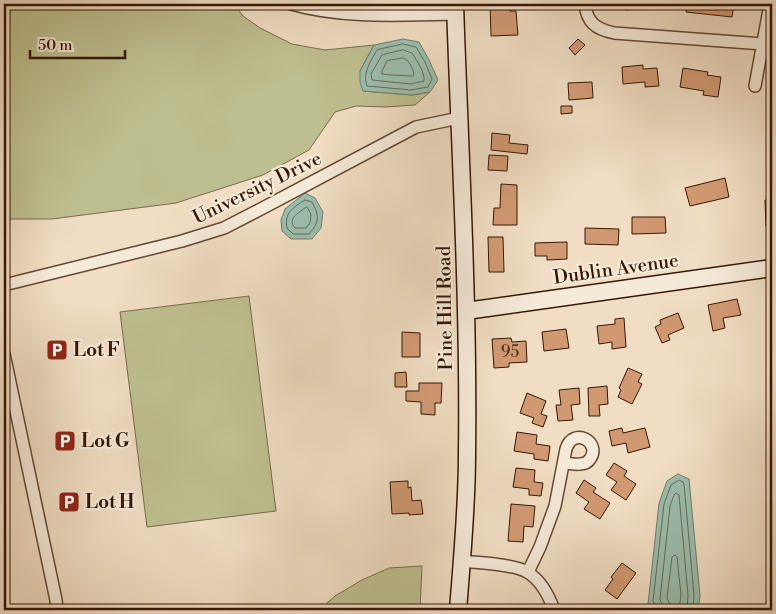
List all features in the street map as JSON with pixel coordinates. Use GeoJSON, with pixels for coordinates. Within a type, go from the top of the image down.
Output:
{"type":"FeatureCollection","features":[{"type":"Feature","properties":{"kind":"street"},"geometry":{"type":"LineString","coordinates":[[291,4],[326,12],[353,14],[455,9]]}},
{"type":"Feature","properties":{"kind":"street"},"geometry":{"type":"LineString","coordinates":[[585,4],[586,13],[591,22],[605,31],[763,44]]}},
{"type":"Feature","properties":{"kind":"street"},"geometry":{"type":"LineString","coordinates":[[755,86],[770,4]]}},
{"type":"Feature","properties":{"kind":"street","name":"Pine Hill Road"},"geometry":{"type":"LineString","coordinates":[[455,9],[466,311],[467,455],[458,610]]}},
{"type":"Feature","properties":{"kind":"street","name":"University Drive"},"geometry":{"type":"LineString","coordinates":[[4,285],[182,241],[224,228],[416,127],[459,118]]}},
{"type":"Feature","properties":{"kind":"street","name":"Dublin Avenue"},"geometry":{"type":"LineString","coordinates":[[466,311],[772,268]]}},
{"type":"Feature","properties":{"kind":"street"},"geometry":{"type":"LineString","coordinates":[[4,354],[58,610]]}},
{"type":"Feature","properties":{"kind":"street"},"geometry":{"type":"LineString","coordinates":[[528,572],[540,547],[555,506],[564,462]]}},
{"type":"Feature","properties":{"kind":"street"},"geometry":{"type":"LineString","coordinates":[[462,561],[510,567],[528,572],[545,591],[554,610]]}},
{"type":"Feature","properties":{"kind":"shaded area"},"geometry":{"type":"Polygon","coordinates":[[[4,4],[234,4],[243,16],[260,28],[292,44],[325,50],[374,45],[360,71],[363,91],[412,95],[430,92],[415,105],[386,107],[356,106],[335,112],[309,150],[263,175],[176,203],[52,219],[4,219],[4,4]]]}},
{"type":"Feature","properties":{"kind":"shaded area"},"geometry":{"type":"Polygon","coordinates":[[[772,123],[772,171],[767,171],[772,123]]]}},
{"type":"Feature","properties":{"kind":"shaded area"},"geometry":{"type":"Polygon","coordinates":[[[249,296],[276,511],[147,527],[120,312],[249,296]]]}},
{"type":"Feature","properties":{"kind":"shaded area"},"geometry":{"type":"Polygon","coordinates":[[[422,566],[420,610],[319,610],[335,596],[362,580],[389,568],[422,566]]]}},
{"type":"Feature","properties":{"kind":"water"},"geometry":{"type":"Polygon","coordinates":[[[403,39],[419,42],[429,60],[438,80],[430,92],[412,95],[363,91],[360,82],[360,71],[374,45],[403,39]]]}},
{"type":"Feature","properties":{"kind":"water"},"geometry":{"type":"Polygon","coordinates":[[[305,193],[315,198],[323,212],[321,228],[312,239],[291,239],[282,231],[281,220],[285,209],[305,193]]]}},
{"type":"Feature","properties":{"kind":"water"},"geometry":{"type":"Polygon","coordinates":[[[678,474],[689,479],[700,596],[698,610],[653,610],[648,604],[659,503],[667,481],[678,474]]]}},
{"type":"Feature","properties":{"kind":"building"},"geometry":{"type":"Polygon","coordinates":[[[490,4],[510,4],[510,11],[516,11],[518,35],[491,36],[490,4]]]}},
{"type":"Feature","properties":{"kind":"building"},"geometry":{"type":"Polygon","coordinates":[[[624,4],[640,4],[640,9],[625,10],[624,4]]]}},
{"type":"Feature","properties":{"kind":"building"},"geometry":{"type":"Polygon","coordinates":[[[687,4],[734,4],[732,17],[686,12],[687,4]]]}},
{"type":"Feature","properties":{"kind":"building"},"geometry":{"type":"Polygon","coordinates":[[[578,39],[585,45],[575,55],[569,48],[578,39]]]}},
{"type":"Feature","properties":{"kind":"building"},"geometry":{"type":"Polygon","coordinates":[[[643,65],[643,69],[657,68],[659,86],[645,87],[645,82],[623,84],[622,67],[643,65]]]}},
{"type":"Feature","properties":{"kind":"building"},"geometry":{"type":"Polygon","coordinates":[[[683,68],[708,72],[707,75],[721,77],[718,97],[703,95],[704,91],[680,87],[683,68]]]}},
{"type":"Feature","properties":{"kind":"building"},"geometry":{"type":"Polygon","coordinates":[[[592,82],[593,98],[569,100],[568,83],[592,82]]]}},
{"type":"Feature","properties":{"kind":"building"},"geometry":{"type":"Polygon","coordinates":[[[561,106],[572,106],[572,113],[561,114],[561,106]]]}},
{"type":"Feature","properties":{"kind":"building"},"geometry":{"type":"Polygon","coordinates":[[[492,133],[510,135],[509,143],[528,145],[527,154],[491,150],[492,133]]]}},
{"type":"Feature","properties":{"kind":"building"},"geometry":{"type":"Polygon","coordinates":[[[489,155],[508,156],[507,171],[488,170],[489,155]]]}},
{"type":"Feature","properties":{"kind":"building"},"geometry":{"type":"Polygon","coordinates":[[[725,178],[729,197],[690,206],[685,188],[725,178]]]}},
{"type":"Feature","properties":{"kind":"building"},"geometry":{"type":"Polygon","coordinates":[[[501,184],[517,185],[517,225],[493,225],[494,208],[500,208],[501,184]]]}},
{"type":"Feature","properties":{"kind":"building"},"geometry":{"type":"Polygon","coordinates":[[[765,200],[772,200],[772,226],[766,226],[765,200]]]}},
{"type":"Feature","properties":{"kind":"building"},"geometry":{"type":"Polygon","coordinates":[[[632,217],[665,217],[666,233],[632,234],[632,217]]]}},
{"type":"Feature","properties":{"kind":"building"},"geometry":{"type":"Polygon","coordinates":[[[585,228],[619,229],[618,245],[585,244],[585,228]]]}},
{"type":"Feature","properties":{"kind":"building"},"geometry":{"type":"Polygon","coordinates":[[[488,237],[503,237],[504,272],[489,272],[488,237]]]}},
{"type":"Feature","properties":{"kind":"building"},"geometry":{"type":"Polygon","coordinates":[[[567,242],[567,259],[547,260],[547,256],[535,256],[535,243],[567,242]]]}},
{"type":"Feature","properties":{"kind":"building"},"geometry":{"type":"Polygon","coordinates":[[[737,299],[741,315],[723,318],[725,328],[713,331],[708,305],[737,299]]]}},
{"type":"Feature","properties":{"kind":"building"},"geometry":{"type":"Polygon","coordinates":[[[678,313],[684,328],[668,335],[670,340],[662,343],[655,327],[661,324],[660,320],[678,313]]]}},
{"type":"Feature","properties":{"kind":"building"},"geometry":{"type":"Polygon","coordinates":[[[624,318],[626,347],[612,349],[612,342],[599,344],[597,326],[615,324],[615,319],[624,318]]]}},
{"type":"Feature","properties":{"kind":"building"},"geometry":{"type":"Polygon","coordinates":[[[566,329],[569,348],[544,351],[542,332],[566,329]]]}},
{"type":"Feature","properties":{"kind":"building"},"geometry":{"type":"Polygon","coordinates":[[[402,332],[420,333],[420,357],[402,357],[402,332]]]}},
{"type":"Feature","properties":{"kind":"building"},"geometry":{"type":"Polygon","coordinates":[[[511,338],[512,342],[526,341],[527,362],[509,363],[509,367],[494,368],[492,339],[511,338]]]}},
{"type":"Feature","properties":{"kind":"building"},"geometry":{"type":"Polygon","coordinates":[[[628,368],[642,374],[638,382],[642,384],[632,404],[618,397],[621,390],[619,388],[628,368]]]}},
{"type":"Feature","properties":{"kind":"building"},"geometry":{"type":"Polygon","coordinates":[[[406,372],[407,387],[395,387],[395,373],[406,372]]]}},
{"type":"Feature","properties":{"kind":"building"},"geometry":{"type":"Polygon","coordinates":[[[419,383],[442,383],[441,403],[435,403],[435,415],[421,414],[421,402],[406,401],[406,391],[419,391],[419,383]]]}},
{"type":"Feature","properties":{"kind":"building"},"geometry":{"type":"Polygon","coordinates":[[[607,386],[608,404],[599,405],[600,416],[589,416],[588,388],[607,386]]]}},
{"type":"Feature","properties":{"kind":"building"},"geometry":{"type":"Polygon","coordinates":[[[579,388],[580,404],[571,405],[573,420],[558,421],[556,405],[561,405],[559,390],[579,388]]]}},
{"type":"Feature","properties":{"kind":"building"},"geometry":{"type":"Polygon","coordinates":[[[527,393],[546,401],[541,414],[547,416],[543,427],[532,423],[534,418],[520,413],[527,393]]]}},
{"type":"Feature","properties":{"kind":"building"},"geometry":{"type":"Polygon","coordinates":[[[772,404],[772,418],[767,407],[772,404]]]}},
{"type":"Feature","properties":{"kind":"building"},"geometry":{"type":"Polygon","coordinates":[[[622,428],[623,433],[645,428],[650,447],[628,453],[626,443],[612,446],[609,431],[622,428]]]}},
{"type":"Feature","properties":{"kind":"building"},"geometry":{"type":"Polygon","coordinates":[[[517,432],[537,435],[536,444],[550,446],[548,461],[534,459],[534,454],[514,451],[517,432]]]}},
{"type":"Feature","properties":{"kind":"building"},"geometry":{"type":"Polygon","coordinates":[[[614,463],[627,471],[624,476],[636,484],[626,500],[611,490],[617,482],[606,475],[614,463]]]}},
{"type":"Feature","properties":{"kind":"building"},"geometry":{"type":"Polygon","coordinates":[[[516,468],[535,470],[534,482],[543,483],[541,496],[529,495],[529,489],[513,487],[516,468]]]}},
{"type":"Feature","properties":{"kind":"building"},"geometry":{"type":"Polygon","coordinates":[[[584,480],[596,488],[593,492],[610,503],[600,519],[584,509],[589,502],[576,493],[584,480]]]}},
{"type":"Feature","properties":{"kind":"building"},"geometry":{"type":"Polygon","coordinates":[[[408,481],[408,488],[411,487],[412,501],[421,500],[423,514],[392,514],[390,482],[408,481]]]}},
{"type":"Feature","properties":{"kind":"building"},"geometry":{"type":"Polygon","coordinates":[[[511,504],[535,506],[533,527],[524,526],[523,542],[508,541],[511,504]]]}},
{"type":"Feature","properties":{"kind":"building"},"geometry":{"type":"Polygon","coordinates":[[[622,563],[636,573],[617,599],[605,590],[613,579],[611,577],[622,563]]]}},
{"type":"Feature","properties":{"kind":"place","name":"Lot F"},"geometry":{"type":"Point","coordinates":[57,350]}},
{"type":"Feature","properties":{"kind":"place","name":"Lot G"},"geometry":{"type":"Point","coordinates":[65,441]}},
{"type":"Feature","properties":{"kind":"place","name":"Lot H"},"geometry":{"type":"Point","coordinates":[69,502]}}]}
